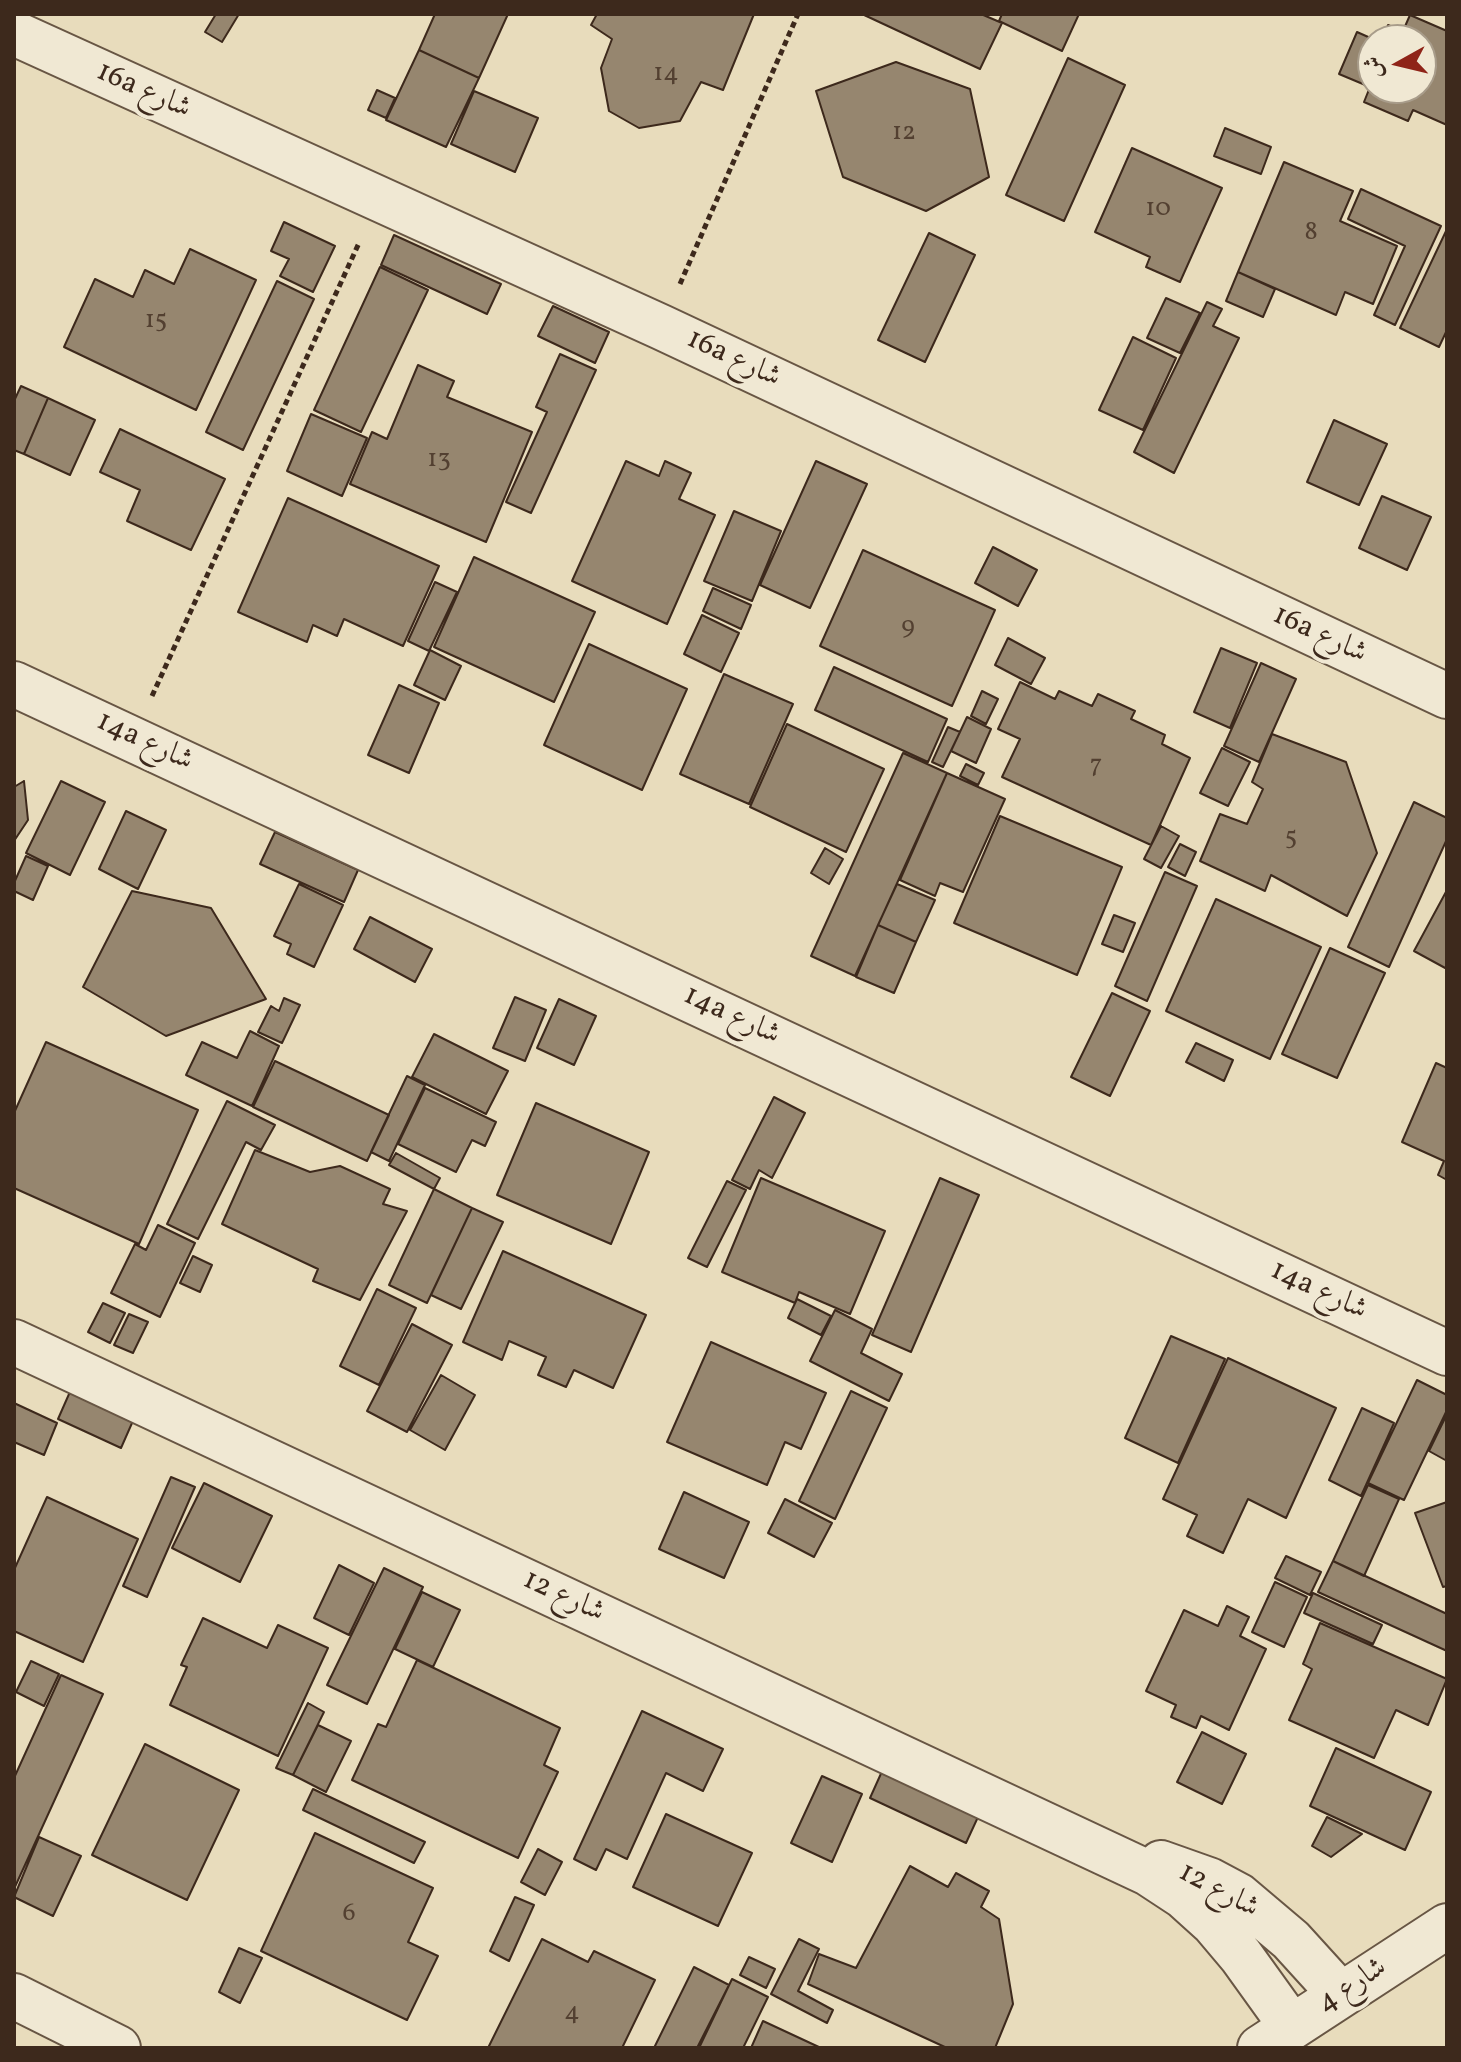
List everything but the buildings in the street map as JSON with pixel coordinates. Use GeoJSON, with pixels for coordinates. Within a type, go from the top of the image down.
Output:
{"type":"FeatureCollection","features":[{"type":"Feature","properties":{"kind":"street","name":"16a شارع"},"geometry":{"type":"LineString","coordinates":[[14,33],[661,327],[1447,696]]}},
{"type":"Feature","properties":{"kind":"street","name":"14a شارع"},"geometry":{"type":"LineString","coordinates":[[14,684],[1447,1353]]}},
{"type":"Feature","properties":{"kind":"street","name":"شارع 12"},"geometry":{"type":"LineString","coordinates":[[14,1342],[1148,1873],[1183,1896],[1214,1924],[1241,1956],[1276,2037]]}},
{"type":"Feature","properties":{"kind":"street","name":"شارع 12"},"geometry":{"type":"LineString","coordinates":[[1111,1854],[1145,1858],[1178,1867],[1239,1896],[1291,1940],[1341,1995]]}},
{"type":"Feature","properties":{"kind":"street","name":"شارع 4"},"geometry":{"type":"LineString","coordinates":[[1276,2037],[1447,1926]]}},
{"type":"Feature","properties":{"kind":"street"},"geometry":{"type":"LineString","coordinates":[[14,1996],[118,2048]]}},
{"type":"Feature","properties":{"kind":"path"},"geometry":{"type":"LineString","coordinates":[[661,327],[798,14]]}},
{"type":"Feature","properties":{"kind":"path"},"geometry":{"type":"LineString","coordinates":[[133,738],[379,199]]}}]}
